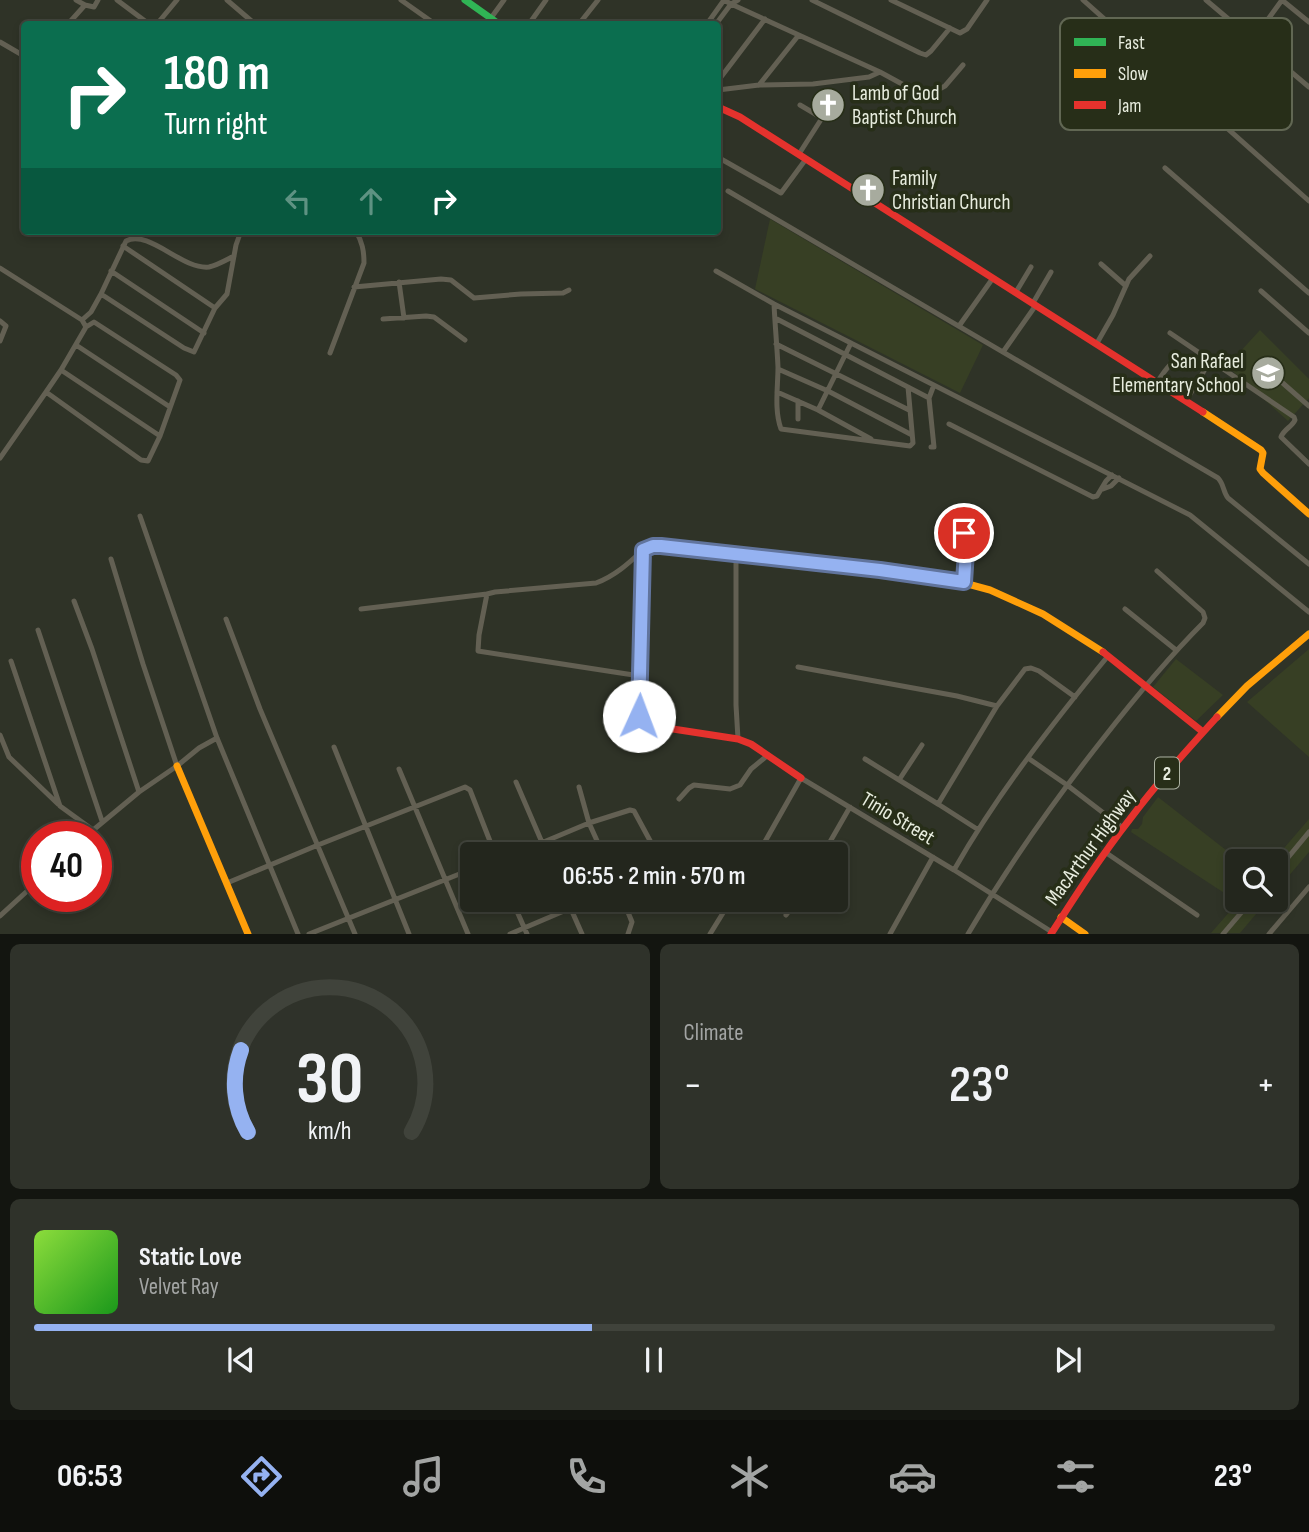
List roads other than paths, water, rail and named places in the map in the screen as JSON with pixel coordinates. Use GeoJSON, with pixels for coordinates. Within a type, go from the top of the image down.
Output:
{"type":"FeatureCollection","features":[{"type":"Feature","properties":{"kind":"main road"},"geometry":{"type":"LineString","coordinates":[[465,0],[495,21]]}},
{"type":"Feature","properties":{"kind":"main road"},"geometry":{"type":"LineString","coordinates":[[721,108],[740,117],[1261,450],[1263,453],[1260,469],[1309,514]]}},
{"type":"Feature","properties":{"kind":"main road"},"geometry":{"type":"LineString","coordinates":[[801,778],[751,744],[738,739],[647,725],[642,721],[639,716],[643,550],[653,546],[880,570],[964,582],[990,590],[1071,631],[1108,656],[1203,732]]}},
{"type":"Feature","properties":{"kind":"main road","name":"MacArthur Highway"},"geometry":{"type":"LineString","coordinates":[[1052,933],[1105,852],[1170,769],[1247,686],[1309,634]]}},
{"type":"Feature","properties":{"kind":"main road"},"geometry":{"type":"LineString","coordinates":[[177,766],[248,933]]}},
{"type":"Feature","properties":{"kind":"main road"},"geometry":{"type":"LineString","coordinates":[[1061,916],[1085,933]]}},
{"type":"Feature","properties":{"kind":"street"},"geometry":{"type":"LineString","coordinates":[[76,0],[94,7],[98,0]]}},
{"type":"Feature","properties":{"kind":"street"},"geometry":{"type":"LineString","coordinates":[[117,0],[145,21]]}},
{"type":"Feature","properties":{"kind":"street"},"geometry":{"type":"LineString","coordinates":[[160,21],[177,0]]}},
{"type":"Feature","properties":{"kind":"street"},"geometry":{"type":"LineString","coordinates":[[227,0],[252,21]]}},
{"type":"Feature","properties":{"kind":"street"},"geometry":{"type":"LineString","coordinates":[[401,0],[431,21]]}},
{"type":"Feature","properties":{"kind":"street"},"geometry":{"type":"LineString","coordinates":[[491,18],[505,0]]}},
{"type":"Feature","properties":{"kind":"street"},"geometry":{"type":"LineString","coordinates":[[531,21],[546,0]]}},
{"type":"Feature","properties":{"kind":"street"},"geometry":{"type":"LineString","coordinates":[[581,21],[598,0]]}},
{"type":"Feature","properties":{"kind":"street"},"geometry":{"type":"LineString","coordinates":[[708,21],[724,0],[913,90],[923,92],[934,92],[945,86],[963,65]]}},
{"type":"Feature","properties":{"kind":"street"},"geometry":{"type":"LineString","coordinates":[[718,21],[731,4],[738,0]]}},
{"type":"Feature","properties":{"kind":"street"},"geometry":{"type":"LineString","coordinates":[[812,0],[926,55],[950,28]]}},
{"type":"Feature","properties":{"kind":"street"},"geometry":{"type":"LineString","coordinates":[[891,0],[960,33],[987,0]]}},
{"type":"Feature","properties":{"kind":"street"},"geometry":{"type":"LineString","coordinates":[[1083,0],[1103,18]]}},
{"type":"Feature","properties":{"kind":"street"},"geometry":{"type":"LineString","coordinates":[[1206,0],[1227,18]]}},
{"type":"Feature","properties":{"kind":"street"},"geometry":{"type":"LineString","coordinates":[[1269,18],[1282,0],[1309,22]]}},
{"type":"Feature","properties":{"kind":"street"},"geometry":{"type":"LineString","coordinates":[[71,21],[85,5]]}},
{"type":"Feature","properties":{"kind":"street"},"geometry":{"type":"LineString","coordinates":[[721,77],[765,19]]}},
{"type":"Feature","properties":{"kind":"street"},"geometry":{"type":"LineString","coordinates":[[759,85],[798,36]]}},
{"type":"Feature","properties":{"kind":"street"},"geometry":{"type":"LineString","coordinates":[[0,42],[21,54]]}},
{"type":"Feature","properties":{"kind":"street"},"geometry":{"type":"LineString","coordinates":[[721,90],[759,85],[813,84],[869,77],[880,72]]}},
{"type":"Feature","properties":{"kind":"street"},"geometry":{"type":"LineString","coordinates":[[1292,73],[1309,88]]}},
{"type":"Feature","properties":{"kind":"street"},"geometry":{"type":"LineString","coordinates":[[721,159],[781,193],[822,118],[800,105]]}},
{"type":"Feature","properties":{"kind":"street"},"geometry":{"type":"LineString","coordinates":[[1229,130],[1309,201]]}},
{"type":"Feature","properties":{"kind":"street"},"geometry":{"type":"LineString","coordinates":[[1165,168],[1309,293]]}},
{"type":"Feature","properties":{"kind":"street"},"geometry":{"type":"LineString","coordinates":[[728,191],[1218,478],[1228,498],[1309,564]]}},
{"type":"Feature","properties":{"kind":"street"},"geometry":{"type":"LineString","coordinates":[[101,294],[190,351],[195,351],[215,308],[228,295],[240,235]]}},
{"type":"Feature","properties":{"kind":"street"},"geometry":{"type":"LineString","coordinates":[[330,353],[364,263],[364,251],[358,235]]}},
{"type":"Feature","properties":{"kind":"street"},"geometry":{"type":"LineString","coordinates":[[82,320],[91,312],[101,294],[125,241],[133,237],[201,267],[217,264],[234,256]]}},
{"type":"Feature","properties":{"kind":"street"},"geometry":{"type":"LineString","coordinates":[[123,246],[215,308]]}},
{"type":"Feature","properties":{"kind":"street"},"geometry":{"type":"LineString","coordinates":[[1097,343],[1129,279],[1150,256]]}},
{"type":"Feature","properties":{"kind":"street"},"geometry":{"type":"LineString","coordinates":[[1101,264],[1126,286]]}},
{"type":"Feature","properties":{"kind":"street"},"geometry":{"type":"LineString","coordinates":[[1016,292],[1031,267]]}},
{"type":"Feature","properties":{"kind":"street"},"geometry":{"type":"LineString","coordinates":[[0,268],[82,320],[86,327]]}},
{"type":"Feature","properties":{"kind":"street"},"geometry":{"type":"LineString","coordinates":[[111,271],[204,333]]}},
{"type":"Feature","properties":{"kind":"street"},"geometry":{"type":"LineString","coordinates":[[716,271],[774,304],[1195,518],[1309,612]]}},
{"type":"Feature","properties":{"kind":"street"},"geometry":{"type":"LineString","coordinates":[[1003,352],[1035,304],[1051,272]]}},
{"type":"Feature","properties":{"kind":"street"},"geometry":{"type":"LineString","coordinates":[[959,326],[993,278]]}},
{"type":"Feature","properties":{"kind":"street"},"geometry":{"type":"LineString","coordinates":[[354,287],[441,279],[451,280],[474,298],[563,293],[569,290]]}},
{"type":"Feature","properties":{"kind":"street"},"geometry":{"type":"LineString","coordinates":[[399,282],[404,318]]}},
{"type":"Feature","properties":{"kind":"street"},"geometry":{"type":"LineString","coordinates":[[1261,292],[1309,334]]}},
{"type":"Feature","properties":{"kind":"street"},"geometry":{"type":"LineString","coordinates":[[774,304],[781,429],[910,446],[913,443],[908,387]]}},
{"type":"Feature","properties":{"kind":"street"},"geometry":{"type":"LineString","coordinates":[[383,319],[434,317],[464,340]]}},
{"type":"Feature","properties":{"kind":"street"},"geometry":{"type":"LineString","coordinates":[[775,318],[929,398]]}},
{"type":"Feature","properties":{"kind":"street"},"geometry":{"type":"LineString","coordinates":[[0,321],[6,326],[0,341]]}},
{"type":"Feature","properties":{"kind":"street"},"geometry":{"type":"LineString","coordinates":[[0,458],[61,370],[86,327],[94,322],[179,377],[180,381],[160,436],[146,461],[46,392]]}},
{"type":"Feature","properties":{"kind":"street"},"geometry":{"type":"LineString","coordinates":[[1170,333],[1294,417],[1294,423],[1281,437],[1309,464]]}},
{"type":"Feature","properties":{"kind":"street"},"geometry":{"type":"LineString","coordinates":[[818,410],[851,343]]}},
{"type":"Feature","properties":{"kind":"street"},"geometry":{"type":"LineString","coordinates":[[776,344],[909,410]]}},
{"type":"Feature","properties":{"kind":"street"},"geometry":{"type":"LineString","coordinates":[[76,345],[170,407]]}},
{"type":"Feature","properties":{"kind":"street"},"geometry":{"type":"LineString","coordinates":[[1157,382],[1171,363],[1189,358]]}},
{"type":"Feature","properties":{"kind":"street"},"geometry":{"type":"LineString","coordinates":[[778,369],[828,391],[912,435]]}},
{"type":"Feature","properties":{"kind":"street"},"geometry":{"type":"LineString","coordinates":[[61,370],[160,436]]}},
{"type":"Feature","properties":{"kind":"street"},"geometry":{"type":"LineString","coordinates":[[1186,401],[1204,371]]}},
{"type":"Feature","properties":{"kind":"street"},"geometry":{"type":"LineString","coordinates":[[1277,378],[1309,406]]}},
{"type":"Feature","properties":{"kind":"street"},"geometry":{"type":"LineString","coordinates":[[930,447],[934,446],[929,398],[934,386]]}},
{"type":"Feature","properties":{"kind":"street"},"geometry":{"type":"LineString","coordinates":[[777,392],[875,440]]}},
{"type":"Feature","properties":{"kind":"street"},"geometry":{"type":"LineString","coordinates":[[798,401],[798,419]]}},
{"type":"Feature","properties":{"kind":"street"},"geometry":{"type":"LineString","coordinates":[[949,424],[1089,496],[1097,496],[1103,489],[1111,486],[1116,476]]}},
{"type":"Feature","properties":{"kind":"street"},"geometry":{"type":"LineString","coordinates":[[140,516],[217,738],[298,933]]}},
{"type":"Feature","properties":{"kind":"street"},"geometry":{"type":"LineString","coordinates":[[943,531],[964,533],[967,536],[964,582]]}},
{"type":"Feature","properties":{"kind":"street"},"geometry":{"type":"LineString","coordinates":[[361,609],[495,592],[596,583],[625,567],[643,550]]}},
{"type":"Feature","properties":{"kind":"street"},"geometry":{"type":"LineString","coordinates":[[736,555],[738,739]]}},
{"type":"Feature","properties":{"kind":"street"},"geometry":{"type":"LineString","coordinates":[[111,559],[177,766]]}},
{"type":"Feature","properties":{"kind":"street"},"geometry":{"type":"LineString","coordinates":[[968,933],[992,893],[1067,785],[1144,686],[1203,623],[1205,618],[1198,606],[1157,571]]}},
{"type":"Feature","properties":{"kind":"street"},"geometry":{"type":"LineString","coordinates":[[487,594],[478,651],[640,676]]}},
{"type":"Feature","properties":{"kind":"street"},"geometry":{"type":"LineString","coordinates":[[74,601],[139,792]]}},
{"type":"Feature","properties":{"kind":"street"},"geometry":{"type":"LineString","coordinates":[[1125,609],[1176,650]]}},
{"type":"Feature","properties":{"kind":"street"},"geometry":{"type":"LineString","coordinates":[[226,619],[260,709],[355,933]]}},
{"type":"Feature","properties":{"kind":"street"},"geometry":{"type":"LineString","coordinates":[[38,630],[102,821],[199,748],[217,738]]}},
{"type":"Feature","properties":{"kind":"street"},"geometry":{"type":"LineString","coordinates":[[954,870],[977,829],[1028,758],[1108,656]]}},
{"type":"Feature","properties":{"kind":"street"},"geometry":{"type":"LineString","coordinates":[[11,661],[60,806]]}},
{"type":"Feature","properties":{"kind":"street"},"geometry":{"type":"LineString","coordinates":[[798,667],[957,696],[997,706]]}},
{"type":"Feature","properties":{"kind":"street"},"geometry":{"type":"LineString","coordinates":[[938,804],[997,706],[1025,669],[1031,668],[1074,696]]}},
{"type":"Feature","properties":{"kind":"street"},"geometry":{"type":"LineString","coordinates":[[0,735],[3,753],[60,806],[81,821]]}},
{"type":"Feature","properties":{"kind":"street"},"geometry":{"type":"LineString","coordinates":[[899,780],[922,745]]}},
{"type":"Feature","properties":{"kind":"street"},"geometry":{"type":"LineString","coordinates":[[334,747],[409,933]]}},
{"type":"Feature","properties":{"kind":"street"},"geometry":{"type":"LineString","coordinates":[[680,799],[694,785],[730,789],[740,785],[751,769],[768,755]]}},
{"type":"Feature","properties":{"kind":"street"},"geometry":{"type":"LineString","coordinates":[[1028,758],[1123,828]]}},
{"type":"Feature","properties":{"kind":"street"},"geometry":{"type":"LineString","coordinates":[[864,759],[977,829]]}},
{"type":"Feature","properties":{"kind":"street"},"geometry":{"type":"LineString","coordinates":[[399,769],[468,933]]}},
{"type":"Feature","properties":{"kind":"street"},"geometry":{"type":"LineString","coordinates":[[765,842],[801,778]]}},
{"type":"Feature","properties":{"kind":"street","name":"Tinio Street"},"geometry":{"type":"LineString","coordinates":[[801,778],[992,893],[1052,933]]}},
{"type":"Feature","properties":{"kind":"street"},"geometry":{"type":"LineString","coordinates":[[516,782],[542,842],[589,823],[632,810],[651,842]]}},
{"type":"Feature","properties":{"kind":"street"},"geometry":{"type":"LineString","coordinates":[[227,883],[467,787],[490,842]]}},
{"type":"Feature","properties":{"kind":"street"},"geometry":{"type":"LineString","coordinates":[[579,787],[598,842]]}},
{"type":"Feature","properties":{"kind":"street"},"geometry":{"type":"LineString","coordinates":[[830,842],[850,807]]}},
{"type":"Feature","properties":{"kind":"street"},"geometry":{"type":"LineString","coordinates":[[1288,857],[1309,832]]}},
{"type":"Feature","properties":{"kind":"street"},"geometry":{"type":"LineString","coordinates":[[1105,852],[1197,915]]}},
{"type":"Feature","properties":{"kind":"street"},"geometry":{"type":"LineString","coordinates":[[890,933],[933,857]]}},
{"type":"Feature","properties":{"kind":"street"},"geometry":{"type":"LineString","coordinates":[[309,933],[460,874]]}},
{"type":"Feature","properties":{"kind":"street"},"geometry":{"type":"LineString","coordinates":[[1273,932],[1309,887]]}},
{"type":"Feature","properties":{"kind":"street"},"geometry":{"type":"LineString","coordinates":[[0,916],[21,897]]}},
{"type":"Feature","properties":{"kind":"street"},"geometry":{"type":"LineString","coordinates":[[517,912],[526,931]]}},
{"type":"Feature","properties":{"kind":"street"},"geometry":{"type":"LineString","coordinates":[[510,933],[526,931],[563,912]]}},
{"type":"Feature","properties":{"kind":"street"},"geometry":{"type":"LineString","coordinates":[[573,912],[582,933]]}},
{"type":"Feature","properties":{"kind":"street"},"geometry":{"type":"LineString","coordinates":[[628,912],[632,922],[628,933]]}},
{"type":"Feature","properties":{"kind":"street"},"geometry":{"type":"LineString","coordinates":[[710,933],[724,912]]}},
{"type":"Feature","properties":{"kind":"street"},"geometry":{"type":"LineString","coordinates":[[1223,933],[1241,912]]}},
{"type":"Feature","properties":{"kind":"place","name":"Lamb of God Baptist Church"},"geometry":{"type":"Point","coordinates":[828,105]}},
{"type":"Feature","properties":{"kind":"place","name":"Family Christian Church"},"geometry":{"type":"Point","coordinates":[868,190]}},
{"type":"Feature","properties":{"kind":"place","name":"San Rafael Elementary School"},"geometry":{"type":"Point","coordinates":[1268,373]}}]}
